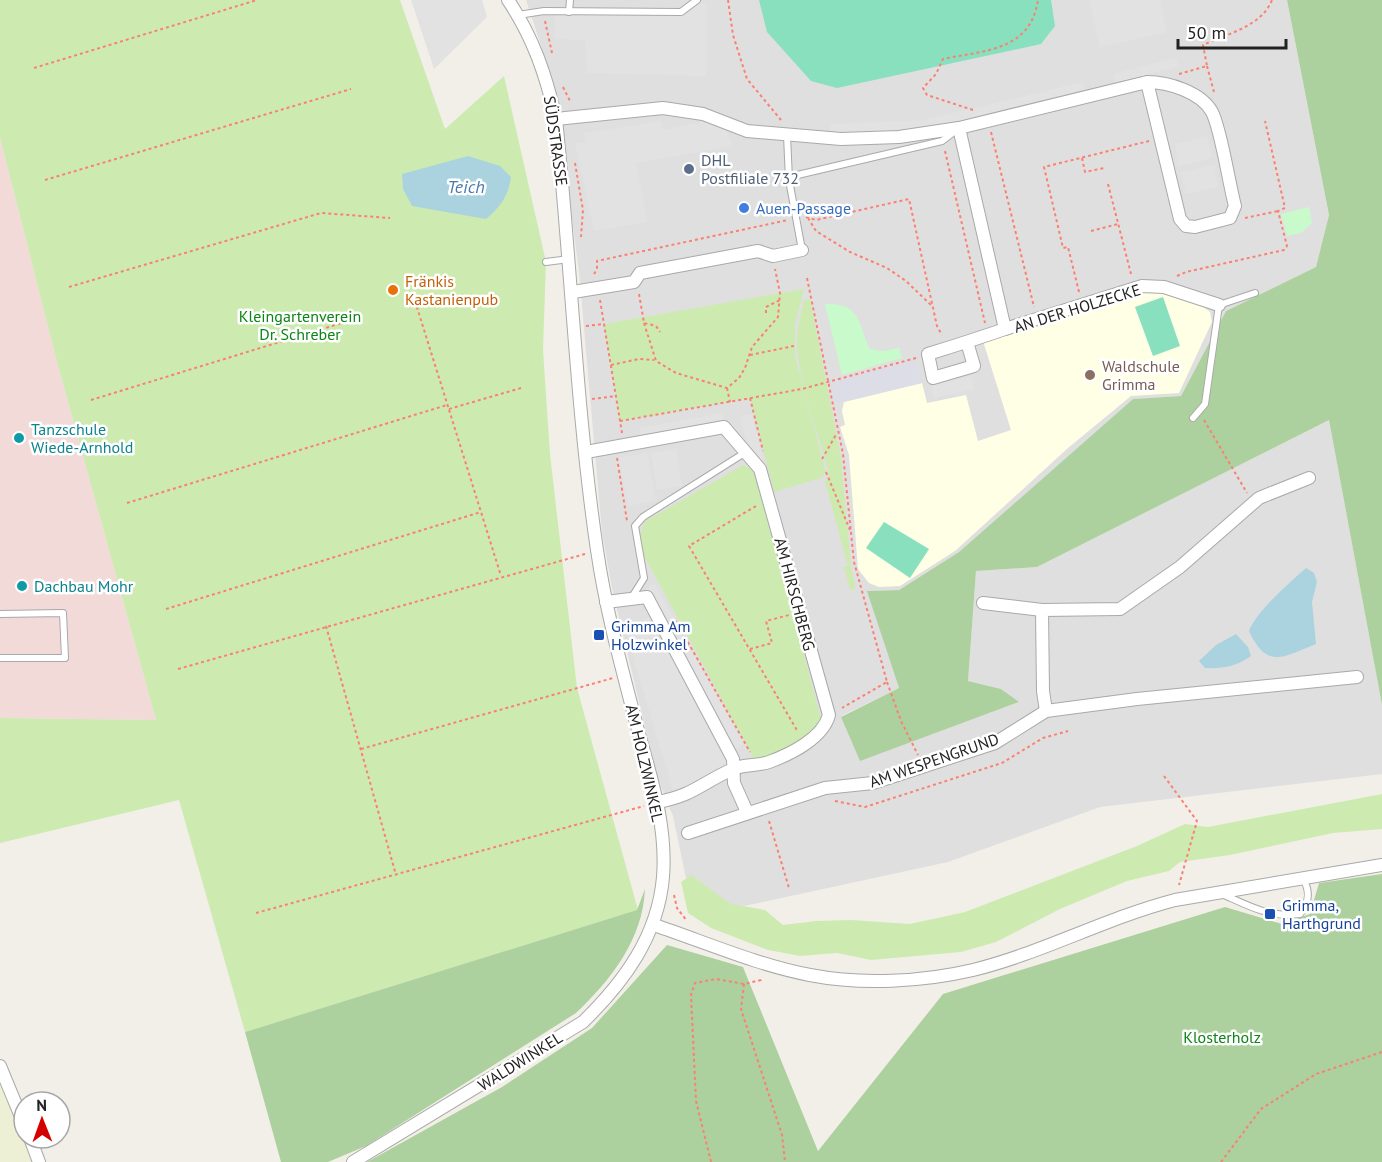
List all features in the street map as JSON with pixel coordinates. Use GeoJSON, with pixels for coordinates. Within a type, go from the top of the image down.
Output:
{"type":"FeatureCollection","features":[{"type":"Feature","properties":{"kind":"street","name":"SÜDSTRASSE"},"geometry":{"type":"LineString","coordinates":[[508,0],[536,50],[547,79],[556,119],[573,292]]}},
{"type":"Feature","properties":{"kind":"street"},"geometry":{"type":"LineString","coordinates":[[556,119],[642,109],[680,110],[703,114],[747,131],[841,139],[899,137],[959,128],[1147,82],[1162,82],[1200,98],[1213,114],[1235,206],[1230,218],[1195,227],[1186,226],[1180,219],[1147,82]]}},
{"type":"Feature","properties":{"kind":"street","name":"AN DER HOLZECKE"},"geometry":{"type":"LineString","coordinates":[[959,128],[1005,329]]}},
{"type":"Feature","properties":{"kind":"street"},"geometry":{"type":"LineString","coordinates":[[573,292],[597,286],[634,282],[640,273],[758,251],[772,256],[802,250]]}},
{"type":"Feature","properties":{"kind":"street","name":"AN DER HOLZECKE"},"geometry":{"type":"LineString","coordinates":[[928,354],[1135,289],[1164,287],[1219,305]]}},
{"type":"Feature","properties":{"kind":"street","name":"AM HOLZWINKEL"},"geometry":{"type":"LineString","coordinates":[[573,292],[581,401],[597,551],[606,602],[657,802],[662,838],[663,878],[654,925]]}},
{"type":"Feature","properties":{"kind":"street"},"geometry":{"type":"LineString","coordinates":[[928,354],[933,378],[974,366],[968,342]]}},
{"type":"Feature","properties":{"kind":"street","name":"AM HIRSCHBERG"},"geometry":{"type":"LineString","coordinates":[[586,452],[724,427],[760,469],[829,715]]}},
{"type":"Feature","properties":{"kind":"street"},"geometry":{"type":"LineString","coordinates":[[983,603],[1042,610],[1120,609],[1180,567],[1259,498],[1309,477]]}},
{"type":"Feature","properties":{"kind":"street"},"geometry":{"type":"LineString","coordinates":[[606,602],[632,597],[647,597],[732,759],[734,783],[747,812]]}},
{"type":"Feature","properties":{"kind":"street"},"geometry":{"type":"LineString","coordinates":[[1042,610],[1043,691],[1046,711]]}},
{"type":"Feature","properties":{"kind":"street","name":"AM WESPENGRUND"},"geometry":{"type":"LineString","coordinates":[[688,833],[825,788],[873,783],[995,743],[1046,711],[1137,699],[1357,677]]}},
{"type":"Feature","properties":{"kind":"street"},"geometry":{"type":"LineString","coordinates":[[657,802],[678,798],[696,791],[733,769],[769,762],[804,743],[826,726],[829,715]]}},
{"type":"Feature","properties":{"kind":"street"},"geometry":{"type":"LineString","coordinates":[[654,925],[767,964],[809,975],[848,979],[913,979],[972,970],[1033,951],[1143,908],[1175,900],[1216,891],[1382,865]]}},
{"type":"Feature","properties":{"kind":"street","name":"WALDWINKEL"},"geometry":{"type":"LineString","coordinates":[[353,1162],[583,1022],[608,997],[632,966],[654,925]]}},
{"type":"Feature","properties":{"kind":"street"},"geometry":{"type":"LineString","coordinates":[[0,1066],[12,1095]]}},
{"type":"Feature","properties":{"kind":"lane"},"geometry":{"type":"LineString","coordinates":[[569,12],[570,0]]}},
{"type":"Feature","properties":{"kind":"lane"},"geometry":{"type":"LineString","coordinates":[[518,15],[544,11],[681,12],[697,0]]}},
{"type":"Feature","properties":{"kind":"lane"},"geometry":{"type":"LineString","coordinates":[[789,177],[942,141],[959,128]]}},
{"type":"Feature","properties":{"kind":"lane"},"geometry":{"type":"LineString","coordinates":[[787,135],[789,177],[802,250]]}},
{"type":"Feature","properties":{"kind":"lane"},"geometry":{"type":"LineString","coordinates":[[546,262],[569,259]]}},
{"type":"Feature","properties":{"kind":"lane"},"geometry":{"type":"LineString","coordinates":[[1193,418],[1205,404],[1209,387],[1219,305],[1255,293]]}},
{"type":"Feature","properties":{"kind":"lane"},"geometry":{"type":"LineString","coordinates":[[632,597],[644,578],[635,526],[643,517],[746,452]]}},
{"type":"Feature","properties":{"kind":"lane"},"geometry":{"type":"LineString","coordinates":[[0,614],[63,613],[65,658],[0,658]]}},
{"type":"Feature","properties":{"kind":"lane"},"geometry":{"type":"LineString","coordinates":[[1216,891],[1270,914],[1291,916],[1300,914],[1308,904],[1308,886],[1303,879]]}},
{"type":"Feature","properties":{"kind":"path"},"geometry":{"type":"LineString","coordinates":[[34,68],[257,0]]}},
{"type":"Feature","properties":{"kind":"path"},"geometry":{"type":"LineString","coordinates":[[728,0],[733,35],[747,79],[784,124],[787,135]]}},
{"type":"Feature","properties":{"kind":"path"},"geometry":{"type":"LineString","coordinates":[[1037,319],[983,122],[974,110],[927,95],[923,88],[936,74],[944,59],[1004,45],[1027,33],[1036,14],[1038,0]]}},
{"type":"Feature","properties":{"kind":"path"},"geometry":{"type":"LineString","coordinates":[[1177,74],[1208,66],[1203,45],[1250,24],[1268,11],[1272,0]]}},
{"type":"Feature","properties":{"kind":"path"},"geometry":{"type":"LineString","coordinates":[[544,11],[552,55]]}},
{"type":"Feature","properties":{"kind":"path"},"geometry":{"type":"LineString","coordinates":[[561,84],[578,117]]}},
{"type":"Feature","properties":{"kind":"path"},"geometry":{"type":"LineString","coordinates":[[45,180],[351,89]]}},
{"type":"Feature","properties":{"kind":"path"},"geometry":{"type":"LineString","coordinates":[[1243,219],[1285,208],[1265,121]]}},
{"type":"Feature","properties":{"kind":"path"},"geometry":{"type":"LineString","coordinates":[[1082,305],[1068,247],[1063,248],[1044,167],[1161,139]]}},
{"type":"Feature","properties":{"kind":"path"},"geometry":{"type":"LineString","coordinates":[[942,141],[988,335]]}},
{"type":"Feature","properties":{"kind":"path"},"geometry":{"type":"LineString","coordinates":[[1082,158],[1085,172],[1104,168]]}},
{"type":"Feature","properties":{"kind":"path"},"geometry":{"type":"LineString","coordinates":[[1108,184],[1135,289]]}},
{"type":"Feature","properties":{"kind":"path"},"geometry":{"type":"LineString","coordinates":[[794,208],[808,218],[816,220],[909,199],[937,326],[949,348]]}},
{"type":"Feature","properties":{"kind":"path"},"geometry":{"type":"LineString","coordinates":[[1176,277],[1186,272],[1284,250],[1287,246],[1278,210]]}},
{"type":"Feature","properties":{"kind":"path"},"geometry":{"type":"LineString","coordinates":[[69,287],[321,213],[390,218]]}},
{"type":"Feature","properties":{"kind":"path"},"geometry":{"type":"LineString","coordinates":[[635,526],[628,525],[619,446],[620,421],[594,273],[597,269],[597,261],[796,218]]}},
{"type":"Feature","properties":{"kind":"path"},"geometry":{"type":"LineString","coordinates":[[808,218],[816,231],[850,252],[886,268],[906,282],[933,307]]}},
{"type":"Feature","properties":{"kind":"path"},"geometry":{"type":"LineString","coordinates":[[1091,231],[1118,224]]}},
{"type":"Feature","properties":{"kind":"path"},"geometry":{"type":"LineString","coordinates":[[727,388],[739,378],[752,347],[775,321],[780,300],[774,262]]}},
{"type":"Feature","properties":{"kind":"path"},"geometry":{"type":"LineString","coordinates":[[807,278],[843,454],[860,592],[887,682],[922,767]]}},
{"type":"Feature","properties":{"kind":"path"},"geometry":{"type":"LineString","coordinates":[[638,288],[644,323],[656,361]]}},
{"type":"Feature","properties":{"kind":"path"},"geometry":{"type":"LineString","coordinates":[[766,313],[766,307],[780,300]]}},
{"type":"Feature","properties":{"kind":"path"},"geometry":{"type":"LineString","coordinates":[[415,301],[501,576]]}},
{"type":"Feature","properties":{"kind":"path"},"geometry":{"type":"LineString","coordinates":[[92,399],[348,321]]}},
{"type":"Feature","properties":{"kind":"path"},"geometry":{"type":"LineString","coordinates":[[644,323],[656,326],[660,332]]}},
{"type":"Feature","properties":{"kind":"path"},"geometry":{"type":"LineString","coordinates":[[575,328],[604,324]]}},
{"type":"Feature","properties":{"kind":"path"},"geometry":{"type":"LineString","coordinates":[[750,355],[794,346]]}},
{"type":"Feature","properties":{"kind":"path"},"geometry":{"type":"LineString","coordinates":[[620,421],[802,389],[928,354]]}},
{"type":"Feature","properties":{"kind":"path"},"geometry":{"type":"LineString","coordinates":[[611,364],[639,359],[656,361],[676,373],[727,388]]}},
{"type":"Feature","properties":{"kind":"path"},"geometry":{"type":"LineString","coordinates":[[449,409],[521,388]]}},
{"type":"Feature","properties":{"kind":"path"},"geometry":{"type":"LineString","coordinates":[[727,388],[730,402]]}},
{"type":"Feature","properties":{"kind":"path"},"geometry":{"type":"LineString","coordinates":[[581,401],[616,396]]}},
{"type":"Feature","properties":{"kind":"path"},"geometry":{"type":"LineString","coordinates":[[750,398],[766,461]]}},
{"type":"Feature","properties":{"kind":"path"},"geometry":{"type":"LineString","coordinates":[[127,503],[447,405]]}},
{"type":"Feature","properties":{"kind":"path"},"geometry":{"type":"LineString","coordinates":[[1199,411],[1253,503]]}},
{"type":"Feature","properties":{"kind":"path"},"geometry":{"type":"LineString","coordinates":[[822,459],[838,432]]}},
{"type":"Feature","properties":{"kind":"path"},"geometry":{"type":"LineString","coordinates":[[825,472],[851,533]]}},
{"type":"Feature","properties":{"kind":"path"},"geometry":{"type":"LineString","coordinates":[[769,499],[689,546],[804,743]]}},
{"type":"Feature","properties":{"kind":"path"},"geometry":{"type":"LineString","coordinates":[[166,609],[481,512]]}},
{"type":"Feature","properties":{"kind":"path"},"geometry":{"type":"LineString","coordinates":[[178,669],[501,576],[597,551]]}},
{"type":"Feature","properties":{"kind":"path"},"geometry":{"type":"LineString","coordinates":[[749,649],[772,643],[766,621],[800,611]]}},
{"type":"Feature","properties":{"kind":"path"},"geometry":{"type":"LineString","coordinates":[[674,616],[757,764]]}},
{"type":"Feature","properties":{"kind":"path"},"geometry":{"type":"LineString","coordinates":[[326,626],[396,875]]}},
{"type":"Feature","properties":{"kind":"path"},"geometry":{"type":"LineString","coordinates":[[361,749],[624,675]]}},
{"type":"Feature","properties":{"kind":"path"},"geometry":{"type":"LineString","coordinates":[[829,715],[887,682]]}},
{"type":"Feature","properties":{"kind":"path"},"geometry":{"type":"LineString","coordinates":[[1164,776],[1197,821],[1175,900]]}},
{"type":"Feature","properties":{"kind":"path"},"geometry":{"type":"LineString","coordinates":[[256,913],[657,802]]}},
{"type":"Feature","properties":{"kind":"path"},"geometry":{"type":"LineString","coordinates":[[768,819],[789,888]]}},
{"type":"Feature","properties":{"kind":"path"},"geometry":{"type":"LineString","coordinates":[[674,886],[676,908],[681,917],[693,926]]}},
{"type":"Feature","properties":{"kind":"path"},"geometry":{"type":"LineString","coordinates":[[711,1162],[696,1101],[691,995],[695,983],[716,979],[744,984],[761,980],[767,964]]}},
{"type":"Feature","properties":{"kind":"path"},"geometry":{"type":"LineString","coordinates":[[744,984],[741,1009],[782,1135],[785,1162]]}},
{"type":"Feature","properties":{"kind":"path"},"geometry":{"type":"LineString","coordinates":[[1221,1162],[1261,1109],[1316,1074],[1382,1052]]}},
{"type":"Feature","properties":{"kind":"shaded area"},"geometry":{"type":"Polygon","coordinates":[[[411,0],[482,0],[487,17],[434,69],[411,0]]]}},
{"type":"Feature","properties":{"kind":"shaded area"},"geometry":{"type":"Polygon","coordinates":[[[526,0],[1287,0],[1329,215],[1316,267],[1226,311],[1181,396],[1133,399],[959,552],[899,590],[868,591],[899,688],[841,716],[860,760],[1018,702],[1001,689],[968,681],[976,571],[1037,567],[1329,420],[1382,705],[1382,774],[1100,807],[948,862],[694,917],[673,816],[656,774],[612,588],[602,532],[579,272],[562,142],[551,76],[526,0]]]}},
{"type":"Feature","properties":{"kind":"shaded area"},"geometry":{"type":"Polygon","coordinates":[[[697,0],[707,4],[706,76],[587,73],[585,40],[555,39],[555,12],[681,12],[697,0]]]}},
{"type":"Feature","properties":{"kind":"shaded area"},"geometry":{"type":"Polygon","coordinates":[[[1089,0],[1160,0],[1167,32],[1100,47],[1089,0]]]}},
{"type":"Feature","properties":{"kind":"shaded area"},"geometry":{"type":"Polygon","coordinates":[[[1177,57],[1179,66],[1115,83],[1113,74],[1177,57]]]}},
{"type":"Feature","properties":{"kind":"shaded area"},"geometry":{"type":"Polygon","coordinates":[[[1083,82],[1086,90],[959,123],[926,129],[830,134],[831,124],[924,120],[1083,82]]]}},
{"type":"Feature","properties":{"kind":"shaded area"},"geometry":{"type":"Polygon","coordinates":[[[661,121],[663,130],[702,122],[726,129],[732,146],[636,163],[647,222],[594,231],[575,143],[585,142],[584,133],[661,121]]]}},
{"type":"Feature","properties":{"kind":"shaded area"},"geometry":{"type":"Polygon","coordinates":[[[1207,136],[1212,158],[1179,166],[1175,144],[1207,136]]]}},
{"type":"Feature","properties":{"kind":"shaded area"},"geometry":{"type":"Polygon","coordinates":[[[0,138],[57,362],[156,720],[0,718],[0,138]]]}},
{"type":"Feature","properties":{"kind":"shaded area"},"geometry":{"type":"Polygon","coordinates":[[[1214,165],[1219,187],[1186,194],[1181,172],[1214,165]]]}},
{"type":"Feature","properties":{"kind":"shaded area"},"geometry":{"type":"Polygon","coordinates":[[[1153,289],[1197,302],[1210,312],[1212,322],[1179,393],[1131,396],[1068,448],[955,551],[900,586],[879,587],[869,583],[858,569],[849,455],[840,427],[845,425],[842,411],[844,402],[922,383],[927,403],[966,395],[978,441],[1011,430],[983,341],[1132,293],[1153,289]]]}},
{"type":"Feature","properties":{"kind":"shaded area"},"geometry":{"type":"Polygon","coordinates":[[[915,359],[922,383],[835,404],[830,382],[915,359]]]}},
{"type":"Feature","properties":{"kind":"shaded area"},"geometry":{"type":"Polygon","coordinates":[[[971,376],[974,389],[934,398],[931,386],[971,376]]]}},
{"type":"Feature","properties":{"kind":"shaded area"},"geometry":{"type":"Polygon","coordinates":[[[722,413],[724,422],[640,437],[639,428],[722,413]]]}},
{"type":"Feature","properties":{"kind":"shaded area"},"geometry":{"type":"Polygon","coordinates":[[[752,414],[764,463],[752,466],[740,416],[752,414]]]}},
{"type":"Feature","properties":{"kind":"shaded area"},"geometry":{"type":"Polygon","coordinates":[[[676,449],[682,486],[657,490],[651,453],[676,449]]]}},
{"type":"Feature","properties":{"kind":"shaded area"},"geometry":{"type":"Polygon","coordinates":[[[647,453],[656,501],[628,506],[619,458],[647,453]]]}},
{"type":"Feature","properties":{"kind":"shaded area"},"geometry":{"type":"Polygon","coordinates":[[[654,583],[744,744],[734,751],[646,589],[654,583]]]}},
{"type":"Feature","properties":{"kind":"shaded area"},"geometry":{"type":"Polygon","coordinates":[[[649,617],[728,762],[726,768],[683,791],[673,791],[625,630],[649,617]]]}},
{"type":"Feature","properties":{"kind":"shaded area"},"geometry":{"type":"Polygon","coordinates":[[[0,1069],[12,1104],[12,1150],[28,1150],[33,1162],[0,1162],[0,1069]]]}},
{"type":"Feature","properties":{"kind":"green space","name":"Kleingartenverein Dr. Schreber"},"geometry":{"type":"Polygon","coordinates":[[[0,0],[400,0],[445,129],[504,76],[546,262],[543,350],[550,454],[577,688],[638,910],[245,1032],[179,800],[0,843],[0,718],[156,720],[57,362],[0,138],[0,0]]]}},
{"type":"Feature","properties":{"kind":"green space"},"geometry":{"type":"Polygon","coordinates":[[[759,0],[1051,0],[1055,26],[1041,44],[837,88],[811,81],[767,32],[759,0]]]}},
{"type":"Feature","properties":{"kind":"green space"},"geometry":{"type":"Polygon","coordinates":[[[1287,0],[1382,0],[1382,705],[1329,420],[1037,567],[976,571],[968,681],[1001,689],[1019,702],[860,761],[841,717],[899,688],[867,591],[899,590],[959,552],[1133,399],[1181,396],[1226,311],[1316,267],[1329,215],[1287,0]]]}},
{"type":"Feature","properties":{"kind":"green space"},"geometry":{"type":"Polygon","coordinates":[[[1309,207],[1312,223],[1301,233],[1287,236],[1281,214],[1309,207]]]}},
{"type":"Feature","properties":{"kind":"green space"},"geometry":{"type":"Polygon","coordinates":[[[804,289],[795,325],[795,356],[826,472],[821,478],[774,492],[750,398],[620,421],[604,324],[804,289]]]}},
{"type":"Feature","properties":{"kind":"green space"},"geometry":{"type":"Polygon","coordinates":[[[1163,297],[1180,346],[1153,356],[1135,307],[1163,297]]]}},
{"type":"Feature","properties":{"kind":"green space"},"geometry":{"type":"Polygon","coordinates":[[[810,299],[841,457],[851,568],[856,588],[850,590],[845,570],[841,568],[848,566],[825,482],[829,474],[800,370],[797,337],[804,300],[810,299]]]}},
{"type":"Feature","properties":{"kind":"green space"},"geometry":{"type":"Polygon","coordinates":[[[825,304],[837,304],[852,311],[857,317],[870,349],[883,351],[899,348],[902,358],[842,375],[825,304]]]}},
{"type":"Feature","properties":{"kind":"green space"},"geometry":{"type":"Polygon","coordinates":[[[743,465],[754,470],[822,722],[809,736],[782,751],[755,761],[642,552],[640,537],[644,522],[743,465]]]}},
{"type":"Feature","properties":{"kind":"green space"},"geometry":{"type":"Polygon","coordinates":[[[884,522],[929,549],[910,578],[866,548],[884,522]]]}},
{"type":"Feature","properties":{"kind":"green space"},"geometry":{"type":"Polygon","coordinates":[[[1382,794],[1382,829],[1333,833],[1230,855],[1180,862],[1169,871],[1127,881],[1060,909],[996,942],[961,952],[871,960],[837,953],[800,956],[768,950],[711,928],[688,913],[681,882],[691,875],[731,904],[765,910],[783,925],[851,920],[910,924],[965,912],[1137,846],[1185,824],[1208,827],[1382,794]]]}},
{"type":"Feature","properties":{"kind":"green space","name":"Klosterholz"},"geometry":{"type":"Polygon","coordinates":[[[1382,874],[1382,1162],[367,1162],[502,1087],[592,1028],[667,945],[743,967],[818,1151],[943,994],[1225,907],[1282,924],[1310,914],[1319,883],[1382,874]]]}},
{"type":"Feature","properties":{"kind":"green space"},"geometry":{"type":"Polygon","coordinates":[[[645,889],[643,907],[632,942],[613,972],[576,1013],[366,1146],[328,1162],[281,1162],[245,1032],[637,910],[645,889]]]}},
{"type":"Feature","properties":{"kind":"water","name":"Teich"},"geometry":{"type":"Polygon","coordinates":[[[468,156],[500,166],[511,177],[503,201],[486,219],[412,206],[403,189],[402,174],[468,156]]]}},
{"type":"Feature","properties":{"kind":"water"},"geometry":{"type":"Polygon","coordinates":[[[1306,568],[1314,573],[1317,582],[1312,602],[1316,644],[1285,656],[1269,656],[1262,651],[1249,631],[1266,606],[1306,568]]]}},
{"type":"Feature","properties":{"kind":"water"},"geometry":{"type":"Polygon","coordinates":[[[1236,634],[1248,647],[1251,656],[1229,666],[1205,668],[1199,661],[1216,645],[1236,634]]]}},
{"type":"Feature","properties":{"kind":"place","name":"DHL Postfiliale 732"},"geometry":{"type":"Point","coordinates":[689,169]}},
{"type":"Feature","properties":{"kind":"place","name":"Auen-Passage"},"geometry":{"type":"Point","coordinates":[744,208]}},
{"type":"Feature","properties":{"kind":"place","name":"Fränkis Kastanienpub"},"geometry":{"type":"Point","coordinates":[393,290]}},
{"type":"Feature","properties":{"kind":"place","name":"Waldschule Grimma"},"geometry":{"type":"Point","coordinates":[1090,375]}},
{"type":"Feature","properties":{"kind":"place","name":"Tanzschule Wiede-Arnhold"},"geometry":{"type":"Point","coordinates":[19,438]}},
{"type":"Feature","properties":{"kind":"place","name":"Dachbau Mohr"},"geometry":{"type":"Point","coordinates":[22,586]}},
{"type":"Feature","properties":{"kind":"place","name":"Grimma Am Holzwinkel"},"geometry":{"type":"Point","coordinates":[599,635]}},
{"type":"Feature","properties":{"kind":"place","name":"Grimma, Harthgrund"},"geometry":{"type":"Point","coordinates":[1270,914]}}]}
